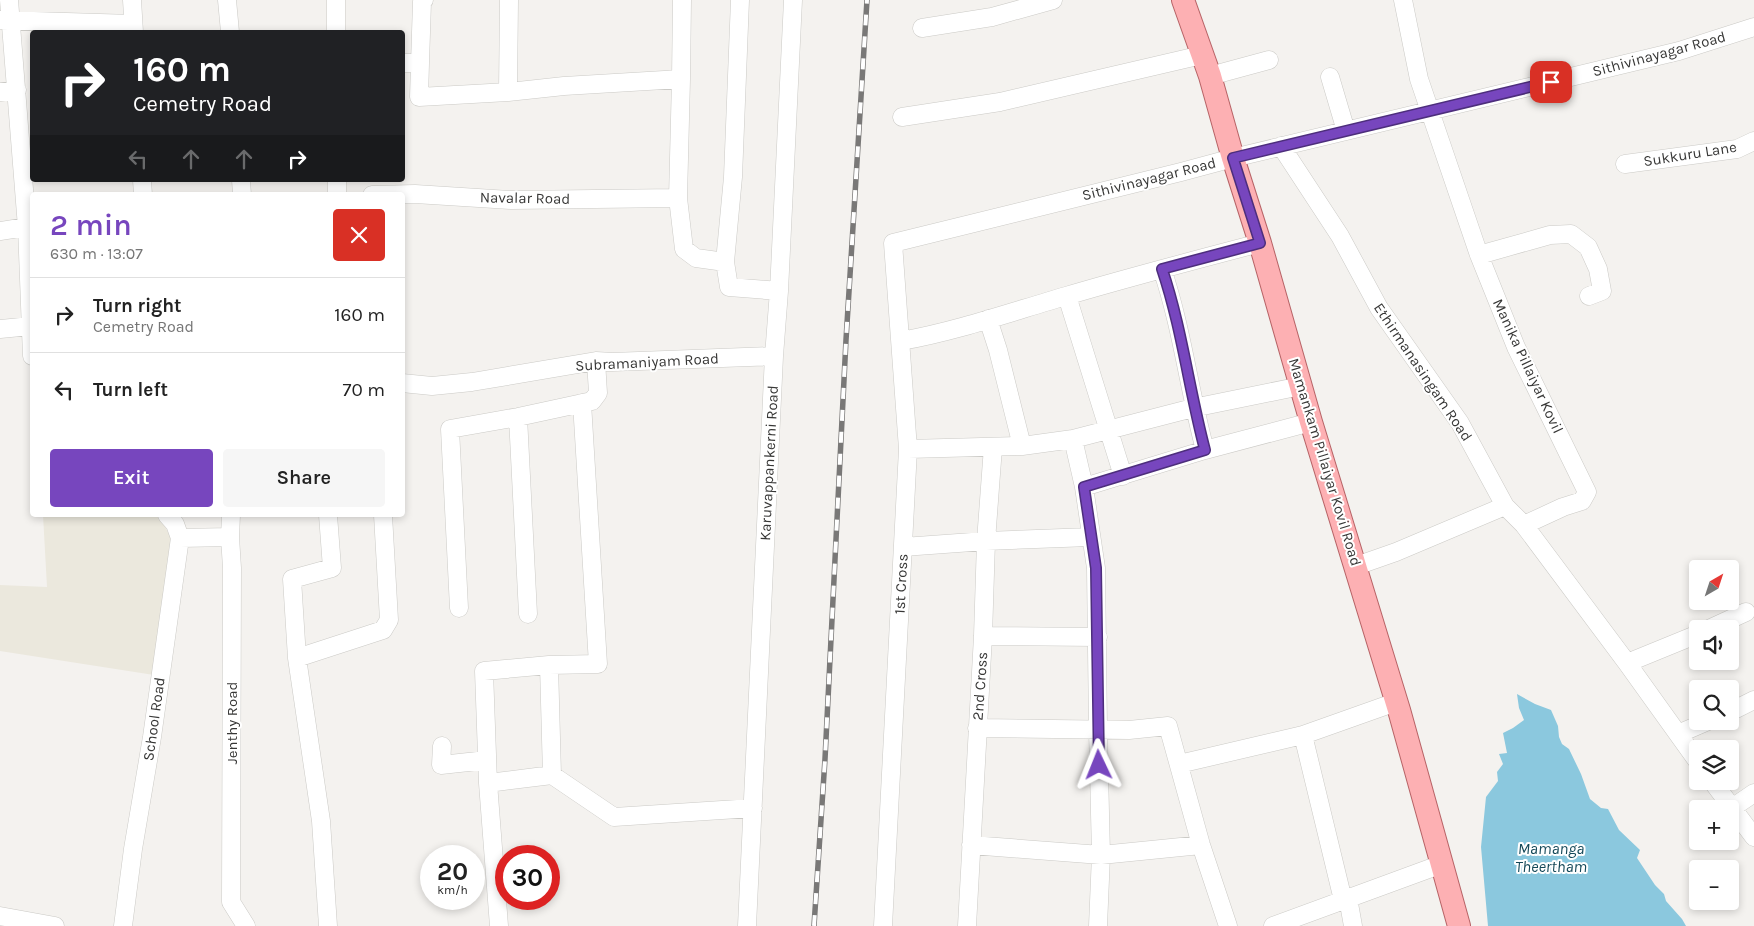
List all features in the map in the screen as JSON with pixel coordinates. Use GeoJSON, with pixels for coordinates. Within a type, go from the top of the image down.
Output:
{"type":"FeatureCollection","features":[{"type":"Feature","properties":{"kind":"main road","name":"Mamankam Pillaiyar Kovil Road"},"geometry":{"type":"LineString","coordinates":[[1183,0],[1210,76],[1260,243],[1311,422],[1396,702],[1459,926]]}},
{"type":"Feature","properties":{"kind":"street"},"geometry":{"type":"LineString","coordinates":[[0,231],[30,226],[8,91],[5,20],[9,0]]}},
{"type":"Feature","properties":{"kind":"street"},"geometry":{"type":"LineString","coordinates":[[5,20],[133,28],[132,0]]}},
{"type":"Feature","properties":{"kind":"street"},"geometry":{"type":"LineString","coordinates":[[227,0],[230,30]]}},
{"type":"Feature","properties":{"kind":"street"},"geometry":{"type":"LineString","coordinates":[[336,0],[336,30]]}},
{"type":"Feature","properties":{"kind":"street"},"geometry":{"type":"LineString","coordinates":[[424,0],[422,2],[411,63],[419,97],[681,79]]}},
{"type":"Feature","properties":{"kind":"street"},"geometry":{"type":"LineString","coordinates":[[508,92],[509,0]]}},
{"type":"Feature","properties":{"kind":"street"},"geometry":{"type":"LineString","coordinates":[[682,0],[678,198],[684,249],[696,258],[725,262]]}},
{"type":"Feature","properties":{"kind":"street"},"geometry":{"type":"LineString","coordinates":[[740,0],[733,177],[725,262],[729,287],[779,291]]}},
{"type":"Feature","properties":{"kind":"street","name":"Karuvappankerni Road"},"geometry":{"type":"LineString","coordinates":[[747,926],[793,0]]}},
{"type":"Feature","properties":{"kind":"street"},"geometry":{"type":"LineString","coordinates":[[922,28],[992,17],[1053,0]]}},
{"type":"Feature","properties":{"kind":"street","name":"Manika Pillaiyar Kovil"},"geometry":{"type":"LineString","coordinates":[[1403,0],[1418,79],[1479,255],[1516,347],[1587,492],[1582,501],[1564,506],[1524,525]]}},
{"type":"Feature","properties":{"kind":"street","name":"Sithivinayagar Road"},"geometry":{"type":"LineString","coordinates":[[893,243],[1281,146],[1431,112],[1486,96],[1670,53],[1754,27]]}},
{"type":"Feature","properties":{"kind":"street"},"geometry":{"type":"LineString","coordinates":[[902,117],[1000,102],[1202,55]]}},
{"type":"Feature","properties":{"kind":"street"},"geometry":{"type":"LineString","coordinates":[[1210,76],[1269,60]]}},
{"type":"Feature","properties":{"kind":"street"},"geometry":{"type":"LineString","coordinates":[[1330,77],[1346,131]]}},
{"type":"Feature","properties":{"kind":"street","name":"Sukkuru Lane"},"geometry":{"type":"LineString","coordinates":[[1625,164],[1737,149],[1754,141]]}},
{"type":"Feature","properties":{"kind":"street","name":"Ethirmanasingam Road"},"geometry":{"type":"LineString","coordinates":[[1281,146],[1340,236],[1379,308],[1460,423],[1505,506],[1524,525],[1689,749]]}},
{"type":"Feature","properties":{"kind":"street","name":"Navalar Road"},"geometry":{"type":"LineString","coordinates":[[405,194],[512,200],[678,198]]}},
{"type":"Feature","properties":{"kind":"street"},"geometry":{"type":"LineString","coordinates":[[1479,255],[1550,235],[1571,234],[1588,247],[1598,268],[1602,291],[1590,296]]}},
{"type":"Feature","properties":{"kind":"street","name":"1st Cross"},"geometry":{"type":"LineString","coordinates":[[883,926],[908,449],[893,243]]}},
{"type":"Feature","properties":{"kind":"street"},"geometry":{"type":"LineString","coordinates":[[901,341],[920,338],[1260,243]]}},
{"type":"Feature","properties":{"kind":"street"},"geometry":{"type":"LineString","coordinates":[[1162,269],[1173,303],[1194,408],[1205,450]]}},
{"type":"Feature","properties":{"kind":"street"},"geometry":{"type":"LineString","coordinates":[[1067,296],[1123,476]]}},
{"type":"Feature","properties":{"kind":"street"},"geometry":{"type":"LineString","coordinates":[[988,319],[998,350],[1022,446]]}},
{"type":"Feature","properties":{"kind":"street"},"geometry":{"type":"LineString","coordinates":[[0,329],[30,326]]}},
{"type":"Feature","properties":{"kind":"street","name":"Subramaniyam Road"},"geometry":{"type":"LineString","coordinates":[[405,383],[432,386],[472,382],[596,361],[774,356]]}},
{"type":"Feature","properties":{"kind":"street"},"geometry":{"type":"LineString","coordinates":[[459,608],[450,429],[592,401],[598,393],[596,361]]}},
{"type":"Feature","properties":{"kind":"street"},"geometry":{"type":"LineString","coordinates":[[908,449],[1022,446],[1073,439],[1194,408],[1301,386]]}},
{"type":"Feature","properties":{"kind":"street"},"geometry":{"type":"LineString","coordinates":[[500,926],[488,783],[484,671],[598,664],[582,403]]}},
{"type":"Feature","properties":{"kind":"street"},"geometry":{"type":"LineString","coordinates":[[518,417],[528,614]]}},
{"type":"Feature","properties":{"kind":"street"},"geometry":{"type":"LineString","coordinates":[[1084,487],[1205,450],[1311,422]]}},
{"type":"Feature","properties":{"kind":"street"},"geometry":{"type":"LineString","coordinates":[[1073,439],[1084,487],[1096,568],[1101,855],[1098,926]]}},
{"type":"Feature","properties":{"kind":"street","name":"2nd Cross"},"geometry":{"type":"LineString","coordinates":[[967,926],[983,636],[986,540],[993,446]]}},
{"type":"Feature","properties":{"kind":"street"},"geometry":{"type":"LineString","coordinates":[[1356,566],[1396,552],[1505,506]]}},
{"type":"Feature","properties":{"kind":"street"},"geometry":{"type":"LineString","coordinates":[[169,517],[175,524],[180,538],[230,537]]}},
{"type":"Feature","properties":{"kind":"street","name":"Jenthy Road"},"geometry":{"type":"LineString","coordinates":[[231,517],[231,902],[246,926]]}},
{"type":"Feature","properties":{"kind":"street"},"geometry":{"type":"LineString","coordinates":[[328,517],[332,568],[292,579],[297,658],[321,821],[328,926]]}},
{"type":"Feature","properties":{"kind":"street"},"geometry":{"type":"LineString","coordinates":[[297,658],[383,630],[389,620],[383,517]]}},
{"type":"Feature","properties":{"kind":"street"},"geometry":{"type":"LineString","coordinates":[[903,547],[986,540],[1090,537]]}},
{"type":"Feature","properties":{"kind":"street","name":"School Road"},"geometry":{"type":"LineString","coordinates":[[123,926],[180,538]]}},
{"type":"Feature","properties":{"kind":"street"},"geometry":{"type":"LineString","coordinates":[[1729,620],[1746,612]]}},
{"type":"Feature","properties":{"kind":"street"},"geometry":{"type":"LineString","coordinates":[[983,636],[1098,637]]}},
{"type":"Feature","properties":{"kind":"street"},"geometry":{"type":"LineString","coordinates":[[1627,663],[1689,638]]}},
{"type":"Feature","properties":{"kind":"street"},"geometry":{"type":"LineString","coordinates":[[549,666],[552,774]]}},
{"type":"Feature","properties":{"kind":"street"},"geometry":{"type":"LineString","coordinates":[[1739,708],[1754,700]]}},
{"type":"Feature","properties":{"kind":"street"},"geometry":{"type":"LineString","coordinates":[[1179,764],[1303,735],[1396,702]]}},
{"type":"Feature","properties":{"kind":"street"},"geometry":{"type":"LineString","coordinates":[[977,728],[1129,730],[1168,726],[1201,845],[1228,926]]}},
{"type":"Feature","properties":{"kind":"street"},"geometry":{"type":"LineString","coordinates":[[1678,734],[1689,729]]}},
{"type":"Feature","properties":{"kind":"street"},"geometry":{"type":"LineString","coordinates":[[1303,735],[1353,926]]}},
{"type":"Feature","properties":{"kind":"street"},"geometry":{"type":"LineString","coordinates":[[442,746],[441,765],[487,760]]}},
{"type":"Feature","properties":{"kind":"street"},"geometry":{"type":"LineString","coordinates":[[488,783],[552,774],[614,817],[753,808]]}},
{"type":"Feature","properties":{"kind":"street"},"geometry":{"type":"LineString","coordinates":[[1739,804],[1754,794]]}},
{"type":"Feature","properties":{"kind":"street"},"geometry":{"type":"LineString","coordinates":[[1739,817],[1754,837]]}},
{"type":"Feature","properties":{"kind":"street"},"geometry":{"type":"LineString","coordinates":[[971,845],[1101,855],[1201,845]]}},
{"type":"Feature","properties":{"kind":"street"},"geometry":{"type":"LineString","coordinates":[[1273,926],[1442,864]]}},
{"type":"Feature","properties":{"kind":"street"},"geometry":{"type":"LineString","coordinates":[[0,916],[55,926]]}},
{"type":"Feature","properties":{"kind":"shaded area"},"geometry":{"type":"Polygon","coordinates":[[[43,517],[160,517],[173,542],[154,675],[0,651],[0,585],[47,587],[43,517]]]}},
{"type":"Feature","properties":{"kind":"water","name":"Mamanga Theertham"},"geometry":{"type":"Polygon","coordinates":[[[1517,694],[1551,710],[1558,726],[1562,744],[1569,749],[1590,799],[1601,808],[1608,809],[1619,830],[1640,850],[1637,858],[1655,885],[1664,894],[1666,901],[1686,926],[1488,926],[1481,847],[1486,797],[1498,781],[1497,772],[1503,764],[1499,754],[1507,753],[1503,733],[1524,720],[1519,708],[1517,694]]]}},
{"type":"Feature","properties":{"kind":"railway"},"geometry":{"type":"LineString","coordinates":[[814,926],[825,759],[846,340],[867,0]]}},
{"type":"Feature","properties":{"kind":"route"},"geometry":{"type":"LineString","coordinates":[[1099,765],[1096,568],[1084,487],[1205,450],[1194,408],[1173,303],[1162,269],[1260,243],[1233,158],[1551,82]]}}]}
